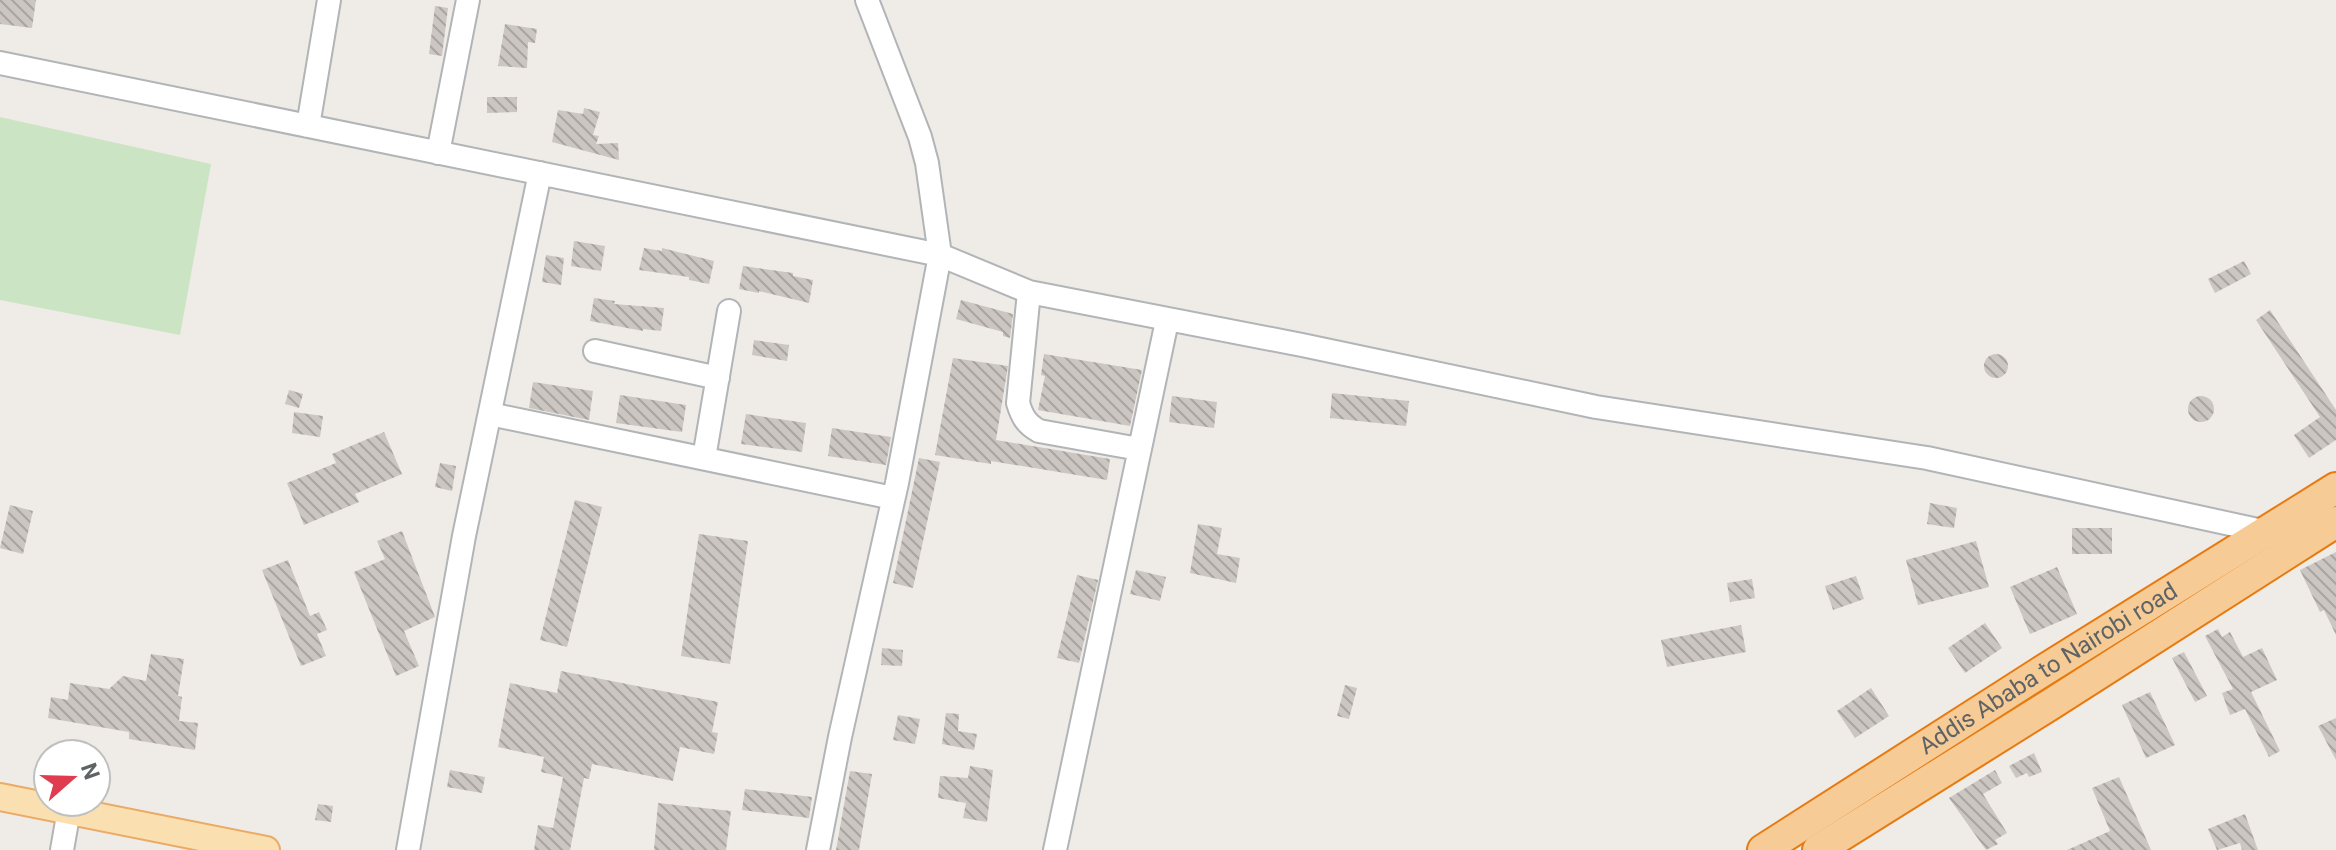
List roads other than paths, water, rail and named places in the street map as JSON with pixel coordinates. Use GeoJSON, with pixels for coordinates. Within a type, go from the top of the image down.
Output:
{"type":"FeatureCollection","features":[{"type":"Feature","properties":{"kind":"highway","name":"Addis Ababa to Nairobi road"},"geometry":{"type":"LineString","coordinates":[[1818,850],[2275,544],[2336,488]]}},
{"type":"Feature","properties":{"kind":"highway","name":"Addis Ababa to Nairobi road"},"geometry":{"type":"LineString","coordinates":[[1763,850],[2041,672],[2275,544],[2336,522]]}},
{"type":"Feature","properties":{"kind":"main road"},"geometry":{"type":"LineString","coordinates":[[0,797],[32,803]]}},
{"type":"Feature","properties":{"kind":"main road"},"geometry":{"type":"LineString","coordinates":[[108,818],[266,850]]}},
{"type":"Feature","properties":{"kind":"street"},"geometry":{"type":"LineString","coordinates":[[308,126],[329,0]]}},
{"type":"Feature","properties":{"kind":"street"},"geometry":{"type":"LineString","coordinates":[[438,153],[468,0]]}},
{"type":"Feature","properties":{"kind":"street"},"geometry":{"type":"LineString","coordinates":[[818,850],[893,498],[940,255],[927,163],[920,137],[867,0]]}},
{"type":"Feature","properties":{"kind":"street"},"geometry":{"type":"LineString","coordinates":[[0,63],[940,255],[1029,292],[1167,321],[1302,345],[1596,407],[1927,458],[2275,544]]}},
{"type":"Feature","properties":{"kind":"street"},"geometry":{"type":"LineString","coordinates":[[408,850],[464,536],[540,173]]}},
{"type":"Feature","properties":{"kind":"street"},"geometry":{"type":"LineString","coordinates":[[1029,292],[1018,403],[1021,415],[1039,431],[1139,449]]}},
{"type":"Feature","properties":{"kind":"street"},"geometry":{"type":"LineString","coordinates":[[704,458],[729,311]]}},
{"type":"Feature","properties":{"kind":"street"},"geometry":{"type":"LineString","coordinates":[[1055,850],[1167,321]]}},
{"type":"Feature","properties":{"kind":"street"},"geometry":{"type":"LineString","coordinates":[[595,351],[718,378]]}},
{"type":"Feature","properties":{"kind":"street"},"geometry":{"type":"LineString","coordinates":[[490,414],[893,498]]}},
{"type":"Feature","properties":{"kind":"street"},"geometry":{"type":"LineString","coordinates":[[62,850],[68,818]]}}]}
